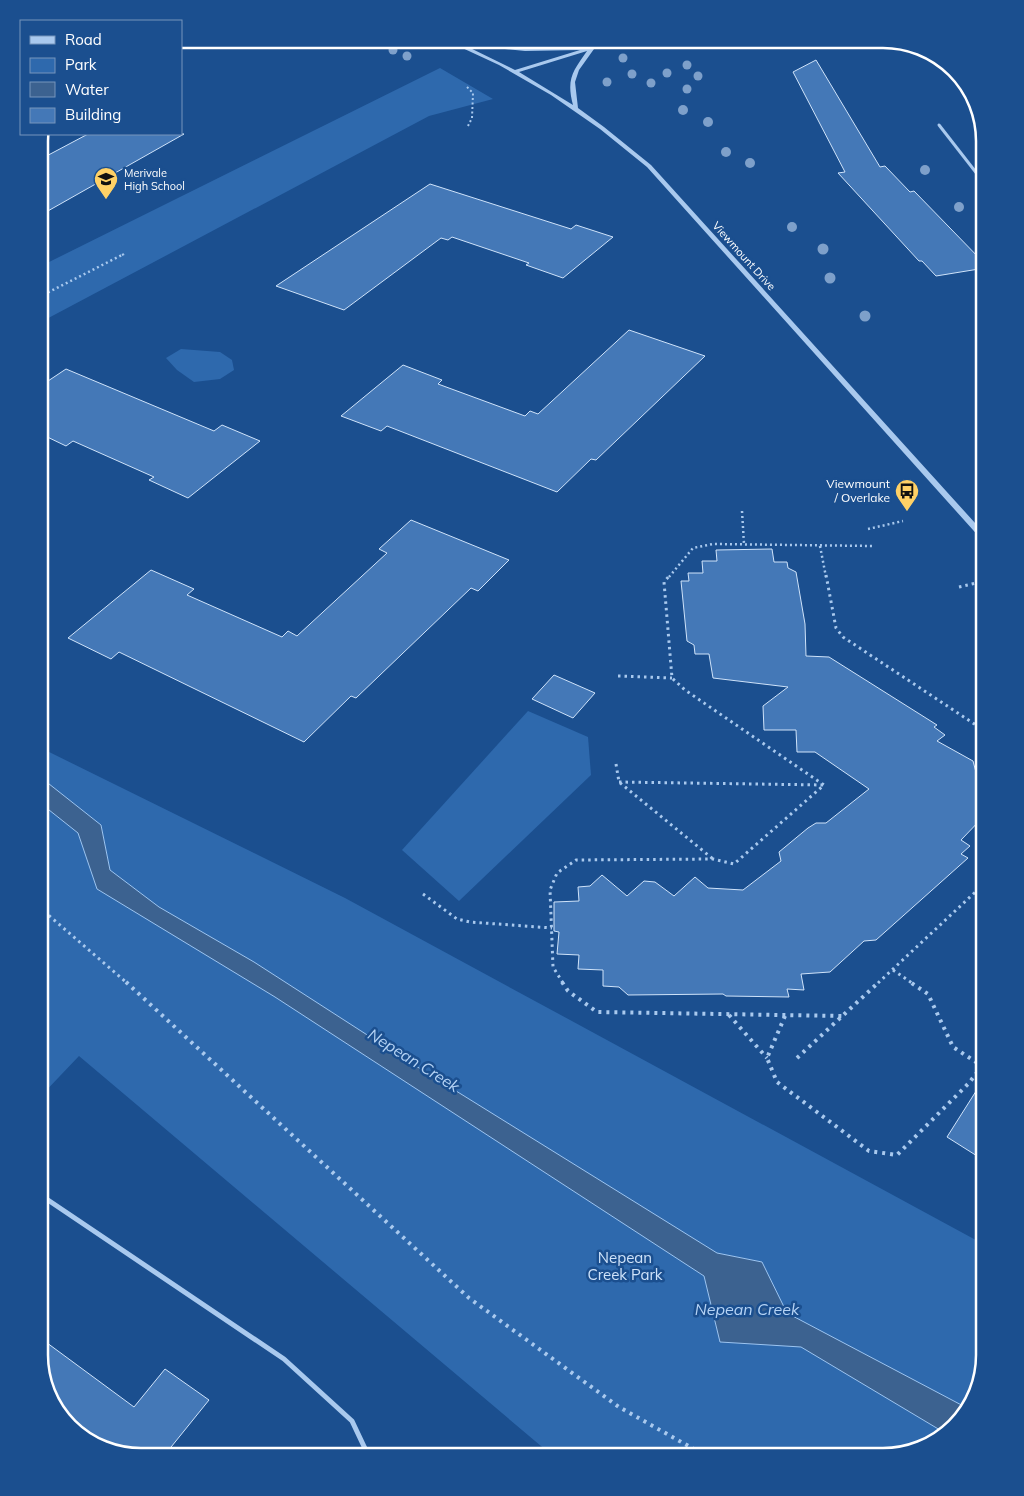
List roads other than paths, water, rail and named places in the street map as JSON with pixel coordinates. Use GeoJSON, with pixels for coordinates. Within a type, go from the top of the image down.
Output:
{"type":"FeatureCollection","features":[{"type":"Feature","properties":{"kind":"street","name":"Viewmount Drive"},"geometry":{"type":"LineString","coordinates":[[467,48],[576,107],[620,140],[649,166],[976,528]]}},
{"type":"Feature","properties":{"kind":"street"},"geometry":{"type":"LineString","coordinates":[[515,48],[592,48]]}},
{"type":"Feature","properties":{"kind":"street"},"geometry":{"type":"LineString","coordinates":[[514,72],[592,48]]}},
{"type":"Feature","properties":{"kind":"street"},"geometry":{"type":"LineString","coordinates":[[576,107],[571,78],[592,48]]}},
{"type":"Feature","properties":{"kind":"street"},"geometry":{"type":"LineString","coordinates":[[939,125],[976,172]]}},
{"type":"Feature","properties":{"kind":"lane"},"geometry":{"type":"LineString","coordinates":[[48,1200],[284,1359],[352,1421],[365,1448]]}},
{"type":"Feature","properties":{"kind":"water","name":"Nepean Creek"},"geometry":{"type":"Polygon","coordinates":[[[48,783],[101,825],[110,870],[159,907],[254,962],[403,1058],[717,1253],[762,1262],[787,1313],[962,1405],[939,1430],[801,1347],[720,1342],[704,1276],[275,997],[97,889],[78,833],[48,809],[48,783]]]}},
{"type":"Feature","properties":{"kind":"place","name":"Merivale High School"},"geometry":{"type":"Point","coordinates":[106,200]}},
{"type":"Feature","properties":{"kind":"place","name":"Viewmount / Overlake"},"geometry":{"type":"Point","coordinates":[907,512]}},
{"type":"Feature","properties":{"kind":"park label","name":"Nepean Creek Park"},"geometry":{"type":"Point","coordinates":[625,1266]}}]}
